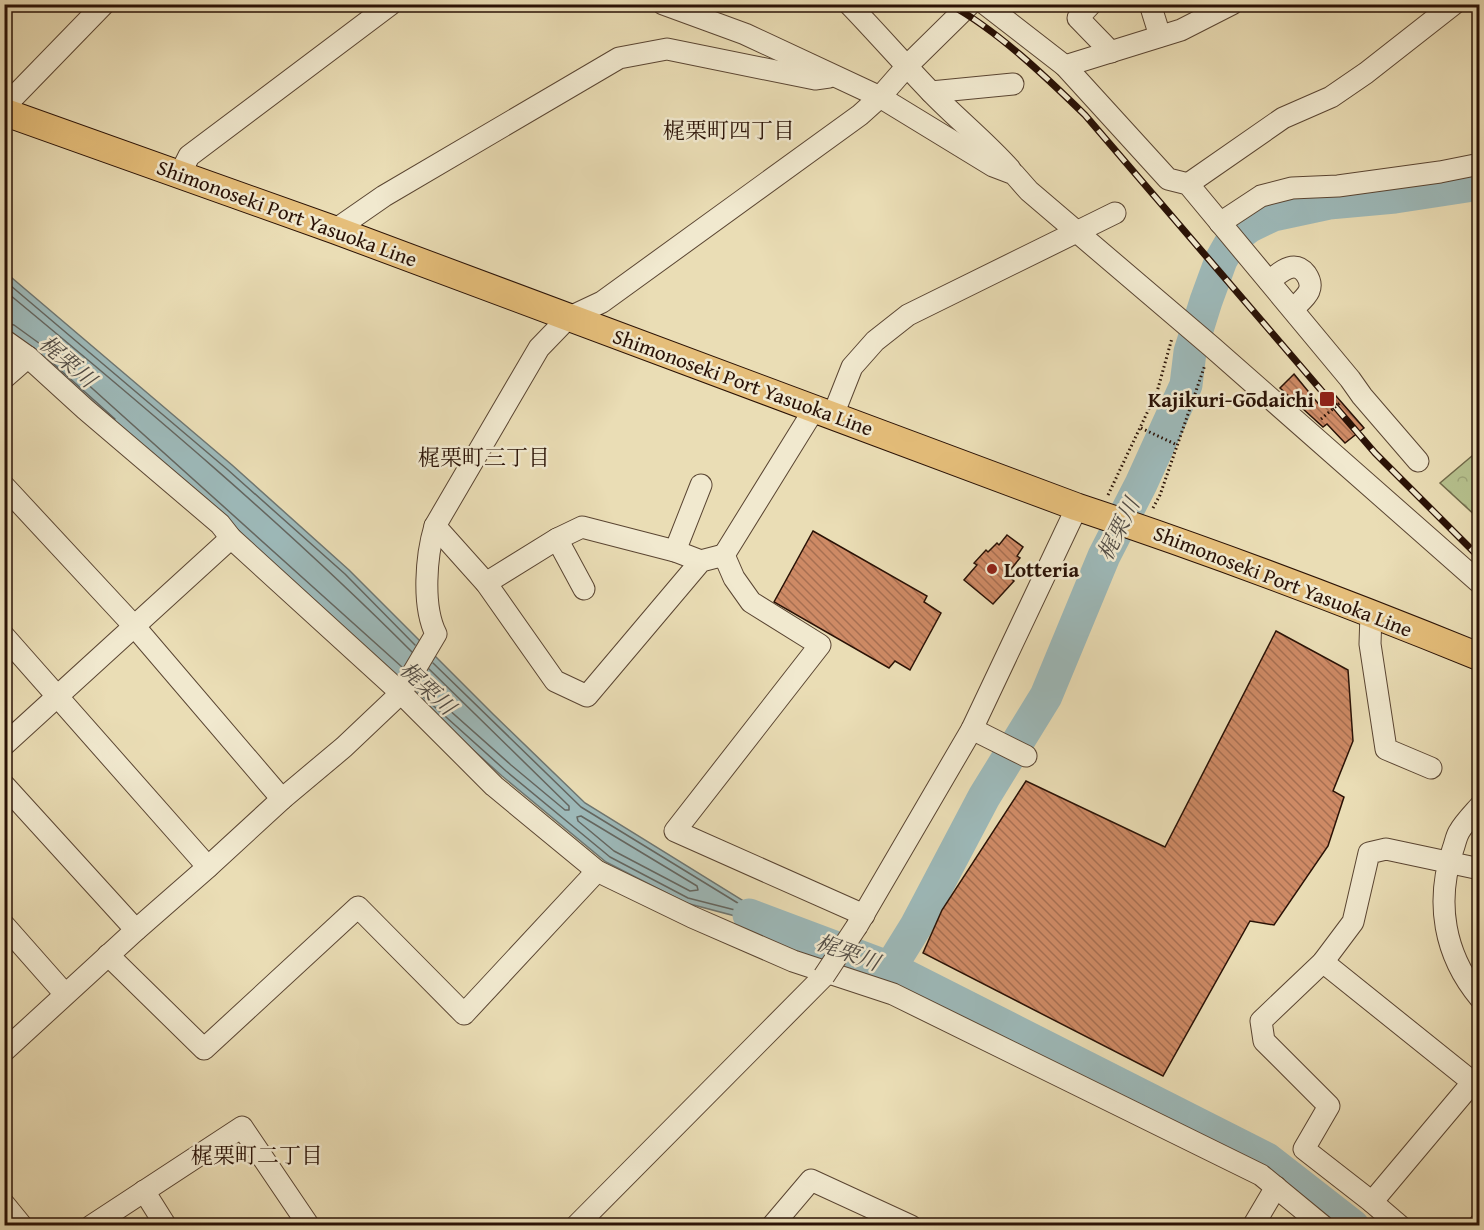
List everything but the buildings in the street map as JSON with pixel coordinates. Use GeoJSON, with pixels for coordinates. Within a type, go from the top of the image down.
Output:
{"type":"FeatureCollection","features":[{"type":"Feature","properties":{"kind":"main road","name":"Shimonoseki Port Yasuoka Line"},"geometry":{"type":"LineString","coordinates":[[4,112],[335,230],[1094,512],[1143,528],[1371,613],[1479,657]]}},
{"type":"Feature","properties":{"kind":"street"},"geometry":{"type":"LineString","coordinates":[[4,107],[104,4]]}},
{"type":"Feature","properties":{"kind":"street"},"geometry":{"type":"LineString","coordinates":[[180,174],[189,156],[391,4]]}},
{"type":"Feature","properties":{"kind":"street"},"geometry":{"type":"LineString","coordinates":[[663,4],[702,11],[880,97],[993,166],[1014,174]]}},
{"type":"Feature","properties":{"kind":"street"},"geometry":{"type":"LineString","coordinates":[[849,4],[931,92],[989,145],[1029,191],[1210,345],[1479,583]]}},
{"type":"Feature","properties":{"kind":"street"},"geometry":{"type":"LineString","coordinates":[[4,1051],[282,799],[344,747],[401,693],[436,634],[431,623],[426,565],[435,526],[539,348],[568,318],[602,302],[826,141],[880,97],[908,65],[970,4]]}},
{"type":"Feature","properties":{"kind":"street"},"geometry":{"type":"LineString","coordinates":[[985,4],[1065,66],[1168,179],[1188,184],[1418,461]]}},
{"type":"Feature","properties":{"kind":"street"},"geometry":{"type":"LineString","coordinates":[[1091,4],[1078,18],[1111,52]]}},
{"type":"Feature","properties":{"kind":"street"},"geometry":{"type":"LineString","coordinates":[[1150,4],[1160,36]]}},
{"type":"Feature","properties":{"kind":"street"},"geometry":{"type":"LineString","coordinates":[[1065,66],[1181,30],[1232,4]]}},
{"type":"Feature","properties":{"kind":"street"},"geometry":{"type":"LineString","coordinates":[[1188,184],[1283,118],[1331,97],[1366,73],[1454,4]]}},
{"type":"Feature","properties":{"kind":"street"},"geometry":{"type":"LineString","coordinates":[[335,230],[384,196],[619,57],[667,49],[815,79],[836,76]]}},
{"type":"Feature","properties":{"kind":"street"},"geometry":{"type":"LineString","coordinates":[[931,92],[1013,84]]}},
{"type":"Feature","properties":{"kind":"street"},"geometry":{"type":"LineString","coordinates":[[1222,225],[1261,196],[1292,188],[1338,186],[1440,172],[1479,164]]}},
{"type":"Feature","properties":{"kind":"street"},"geometry":{"type":"LineString","coordinates":[[435,526],[486,583],[555,681],[586,696],[701,561],[724,555],[852,367],[875,341],[908,315],[1114,213]]}},
{"type":"Feature","properties":{"kind":"street"},"geometry":{"type":"LineString","coordinates":[[1269,281],[1296,266],[1303,270],[1311,281],[1312,288],[1293,309]]}},
{"type":"Feature","properties":{"kind":"street"},"geometry":{"type":"LineString","coordinates":[[4,340],[28,357],[85,410],[220,525],[231,538],[401,693],[494,786],[597,871],[692,917],[793,961],[892,994],[1262,1175],[1323,1226]]}},
{"type":"Feature","properties":{"kind":"street"},"geometry":{"type":"LineString","coordinates":[[4,378],[28,357]]}},
{"type":"Feature","properties":{"kind":"street"},"geometry":{"type":"LineString","coordinates":[[675,551],[701,485]]}},
{"type":"Feature","properties":{"kind":"street"},"geometry":{"type":"LineString","coordinates":[[4,486],[135,627],[282,799]]}},
{"type":"Feature","properties":{"kind":"street"},"geometry":{"type":"LineString","coordinates":[[576,1226],[824,976],[860,921],[972,729],[1094,512]]}},
{"type":"Feature","properties":{"kind":"street"},"geometry":{"type":"LineString","coordinates":[[486,583],[557,539],[582,527],[675,551],[701,561]]}},
{"type":"Feature","properties":{"kind":"street"},"geometry":{"type":"LineString","coordinates":[[4,744],[231,538]]}},
{"type":"Feature","properties":{"kind":"street"},"geometry":{"type":"LineString","coordinates":[[557,539],[584,589]]}},
{"type":"Feature","properties":{"kind":"street"},"geometry":{"type":"LineString","coordinates":[[724,555],[734,578],[751,602],[820,645],[675,831],[860,921]]}},
{"type":"Feature","properties":{"kind":"street"},"geometry":{"type":"LineString","coordinates":[[1371,613],[1370,644],[1386,749],[1431,768]]}},
{"type":"Feature","properties":{"kind":"street"},"geometry":{"type":"LineString","coordinates":[[4,636],[208,867]]}},
{"type":"Feature","properties":{"kind":"street"},"geometry":{"type":"LineString","coordinates":[[972,729],[1026,756]]}},
{"type":"Feature","properties":{"kind":"street"},"geometry":{"type":"LineString","coordinates":[[4,785],[136,930]]}},
{"type":"Feature","properties":{"kind":"street"},"geometry":{"type":"LineString","coordinates":[[1479,806],[1459,831],[1448,863],[1443,896],[1446,932],[1460,969],[1479,998]]}},
{"type":"Feature","properties":{"kind":"street"},"geometry":{"type":"LineString","coordinates":[[1400,1226],[1304,1149],[1329,1106],[1264,1041],[1261,1021],[1323,962],[1353,922],[1369,853],[1386,849],[1479,869]]}},
{"type":"Feature","properties":{"kind":"street"},"geometry":{"type":"LineString","coordinates":[[108,955],[204,1049],[358,907],[464,1014],[597,871]]}},
{"type":"Feature","properties":{"kind":"street"},"geometry":{"type":"LineString","coordinates":[[4,925],[65,994]]}},
{"type":"Feature","properties":{"kind":"street"},"geometry":{"type":"LineString","coordinates":[[1323,962],[1476,1086],[1372,1202]]}},
{"type":"Feature","properties":{"kind":"street"},"geometry":{"type":"LineString","coordinates":[[91,1226],[242,1127],[309,1226]]}},
{"type":"Feature","properties":{"kind":"street"},"geometry":{"type":"LineString","coordinates":[[772,1226],[811,1180],[909,1225]]}},
{"type":"Feature","properties":{"kind":"street"},"geometry":{"type":"LineString","coordinates":[[1253,1226],[1276,1187]]}},
{"type":"Feature","properties":{"kind":"street"},"geometry":{"type":"LineString","coordinates":[[144,1191],[166,1226]]}},
{"type":"Feature","properties":{"kind":"street"},"geometry":{"type":"LineString","coordinates":[[4,1204],[22,1226]]}},
{"type":"Feature","properties":{"kind":"path"},"geometry":{"type":"LineString","coordinates":[[1094,512],[1141,428],[1157,392],[1167,351],[1181,322]]}},
{"type":"Feature","properties":{"kind":"path"},"geometry":{"type":"LineString","coordinates":[[1143,528],[1160,495],[1210,345]]}},
{"type":"Feature","properties":{"kind":"path"},"geometry":{"type":"LineString","coordinates":[[1321,419],[1341,402]]}},
{"type":"Feature","properties":{"kind":"path"},"geometry":{"type":"LineString","coordinates":[[1141,428],[1177,445]]}},
{"type":"Feature","properties":{"kind":"green space"},"geometry":{"type":"Polygon","coordinates":[[[1479,450],[1479,519],[1440,483],[1479,450]]]}},
{"type":"Feature","properties":{"kind":"water"},"geometry":{"type":"Polygon","coordinates":[[[5,272],[232,465],[349,570],[585,803],[792,931],[686,903],[606,862],[502,776],[45,364],[5,335],[5,272]]]}},
{"type":"Feature","properties":{"kind":"waterway","name":"梶栗川"},"geometry":{"type":"LineString","coordinates":[[890,968],[916,926],[984,797],[1046,696],[1104,556],[1141,484],[1186,385],[1190,352],[1206,301],[1221,260],[1233,239],[1250,226],[1273,215],[1329,203],[1395,197],[1480,184]]}},
{"type":"Feature","properties":{"kind":"waterway"},"geometry":{"type":"LineString","coordinates":[[749,915],[890,968],[1267,1159],[1353,1226]]}},
{"type":"Feature","properties":{"kind":"railway"},"geometry":{"type":"LineString","coordinates":[[949,4],[1003,41],[1085,115],[1375,453],[1480,558]]}},
{"type":"Feature","properties":{"kind":"place","name":"Kajikuri-Gōdaichi"},"geometry":{"type":"Point","coordinates":[1327,399]}},
{"type":"Feature","properties":{"kind":"place","name":"Lotteria"},"geometry":{"type":"Point","coordinates":[992,569]}},
{"type":"Feature","properties":{"kind":"district","name":"梶栗町四丁目"},"geometry":{"type":"Point","coordinates":[729,130]}},
{"type":"Feature","properties":{"kind":"district","name":"梶栗町三丁目"},"geometry":{"type":"Point","coordinates":[484,457]}},
{"type":"Feature","properties":{"kind":"district","name":"梶栗町二丁目"},"geometry":{"type":"Point","coordinates":[257,1155]}}]}
